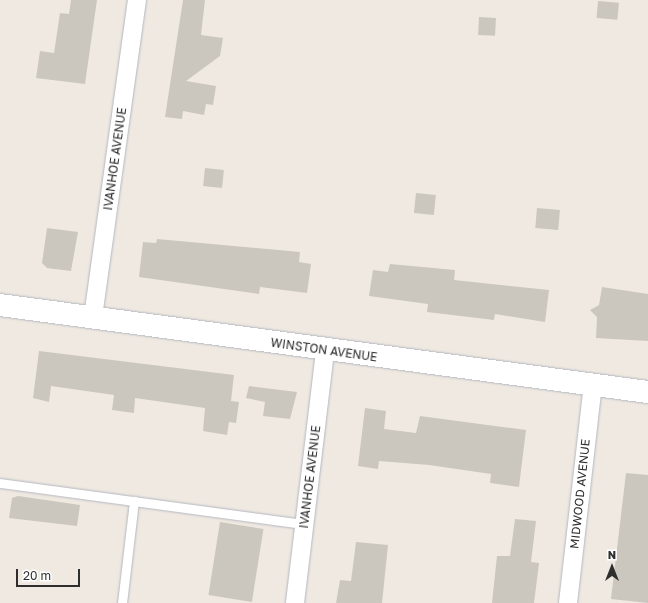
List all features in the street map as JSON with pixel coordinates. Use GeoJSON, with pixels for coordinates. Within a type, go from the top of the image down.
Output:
{"type":"FeatureCollection","features":[{"type":"Feature","properties":{"kind":"street","name":"IVANHOE AVENUE"},"geometry":{"type":"LineString","coordinates":[[93,317],[137,0]]}},
{"type":"Feature","properties":{"kind":"street","name":"WINSTON AVENUE"},"geometry":{"type":"LineString","coordinates":[[0,305],[325,351],[648,392]]}},
{"type":"Feature","properties":{"kind":"street","name":"IVANHOE AVENUE"},"geometry":{"type":"LineString","coordinates":[[295,603],[325,351]]}},
{"type":"Feature","properties":{"kind":"street","name":"MIDWOOD AVENUE"},"geometry":{"type":"LineString","coordinates":[[568,603],[593,385]]}},
{"type":"Feature","properties":{"kind":"lane"},"geometry":{"type":"LineString","coordinates":[[0,483],[304,524]]}},
{"type":"Feature","properties":{"kind":"lane"},"geometry":{"type":"LineString","coordinates":[[122,603],[134,501]]}},
{"type":"Feature","properties":{"kind":"building"},"geometry":{"type":"Polygon","coordinates":[[[71,0],[97,0],[85,84],[36,78],[40,51],[54,53],[60,13],[69,14],[71,0]]]}},
{"type":"Feature","properties":{"kind":"building"},"geometry":{"type":"Polygon","coordinates":[[[183,0],[205,0],[201,35],[223,38],[220,56],[186,81],[216,86],[213,105],[206,104],[204,115],[183,111],[182,119],[165,117],[183,0]]]}},
{"type":"Feature","properties":{"kind":"building"},"geometry":{"type":"Polygon","coordinates":[[[598,1],[619,3],[617,20],[597,18],[598,1]]]}},
{"type":"Feature","properties":{"kind":"building"},"geometry":{"type":"Polygon","coordinates":[[[479,17],[496,18],[495,36],[478,35],[479,17]]]}},
{"type":"Feature","properties":{"kind":"building"},"geometry":{"type":"Polygon","coordinates":[[[205,168],[224,170],[222,188],[203,186],[205,168]]]}},
{"type":"Feature","properties":{"kind":"building"},"geometry":{"type":"Polygon","coordinates":[[[416,193],[436,195],[434,215],[414,213],[416,193]]]}},
{"type":"Feature","properties":{"kind":"building"},"geometry":{"type":"Polygon","coordinates":[[[537,208],[560,210],[558,230],[535,228],[537,208]]]}},
{"type":"Feature","properties":{"kind":"building"},"geometry":{"type":"Polygon","coordinates":[[[47,228],[78,232],[71,271],[47,268],[42,263],[47,228]]]}},
{"type":"Feature","properties":{"kind":"building"},"geometry":{"type":"Polygon","coordinates":[[[157,239],[300,252],[299,262],[311,264],[307,293],[260,287],[259,294],[139,277],[143,242],[156,243],[157,239]]]}},
{"type":"Feature","properties":{"kind":"building"},"geometry":{"type":"Polygon","coordinates":[[[390,264],[455,270],[454,280],[549,290],[545,322],[495,314],[494,320],[427,312],[428,304],[369,296],[373,270],[388,272],[390,264]]]}},
{"type":"Feature","properties":{"kind":"building"},"geometry":{"type":"Polygon","coordinates":[[[602,287],[648,294],[648,341],[596,338],[597,317],[590,310],[599,305],[602,287]]]}},
{"type":"Feature","properties":{"kind":"building"},"geometry":{"type":"Polygon","coordinates":[[[39,351],[234,375],[231,401],[239,402],[236,423],[229,422],[227,435],[203,431],[205,408],[135,398],[134,413],[112,410],[114,395],[51,386],[49,402],[33,398],[39,351]]]}},
{"type":"Feature","properties":{"kind":"building"},"geometry":{"type":"Polygon","coordinates":[[[249,386],[297,392],[290,419],[263,416],[265,402],[246,398],[249,386]]]}},
{"type":"Feature","properties":{"kind":"building"},"geometry":{"type":"Polygon","coordinates":[[[365,408],[386,411],[384,429],[416,433],[420,416],[526,430],[519,487],[490,483],[491,474],[429,465],[379,461],[378,469],[358,466],[365,408]]]}},
{"type":"Feature","properties":{"kind":"building"},"geometry":{"type":"Polygon","coordinates":[[[626,473],[648,475],[648,603],[611,599],[626,473]]]}},
{"type":"Feature","properties":{"kind":"building"},"geometry":{"type":"Polygon","coordinates":[[[18,496],[80,505],[77,526],[9,518],[12,498],[18,496]]]}},
{"type":"Feature","properties":{"kind":"building"},"geometry":{"type":"Polygon","coordinates":[[[515,519],[536,521],[531,562],[539,563],[534,603],[492,603],[497,556],[510,556],[515,519]]]}},
{"type":"Feature","properties":{"kind":"building"},"geometry":{"type":"Polygon","coordinates":[[[220,522],[263,529],[252,602],[208,595],[220,522]]]}},
{"type":"Feature","properties":{"kind":"building"},"geometry":{"type":"Polygon","coordinates":[[[356,542],[388,545],[382,603],[336,603],[340,580],[351,581],[356,542]]]}}]}
